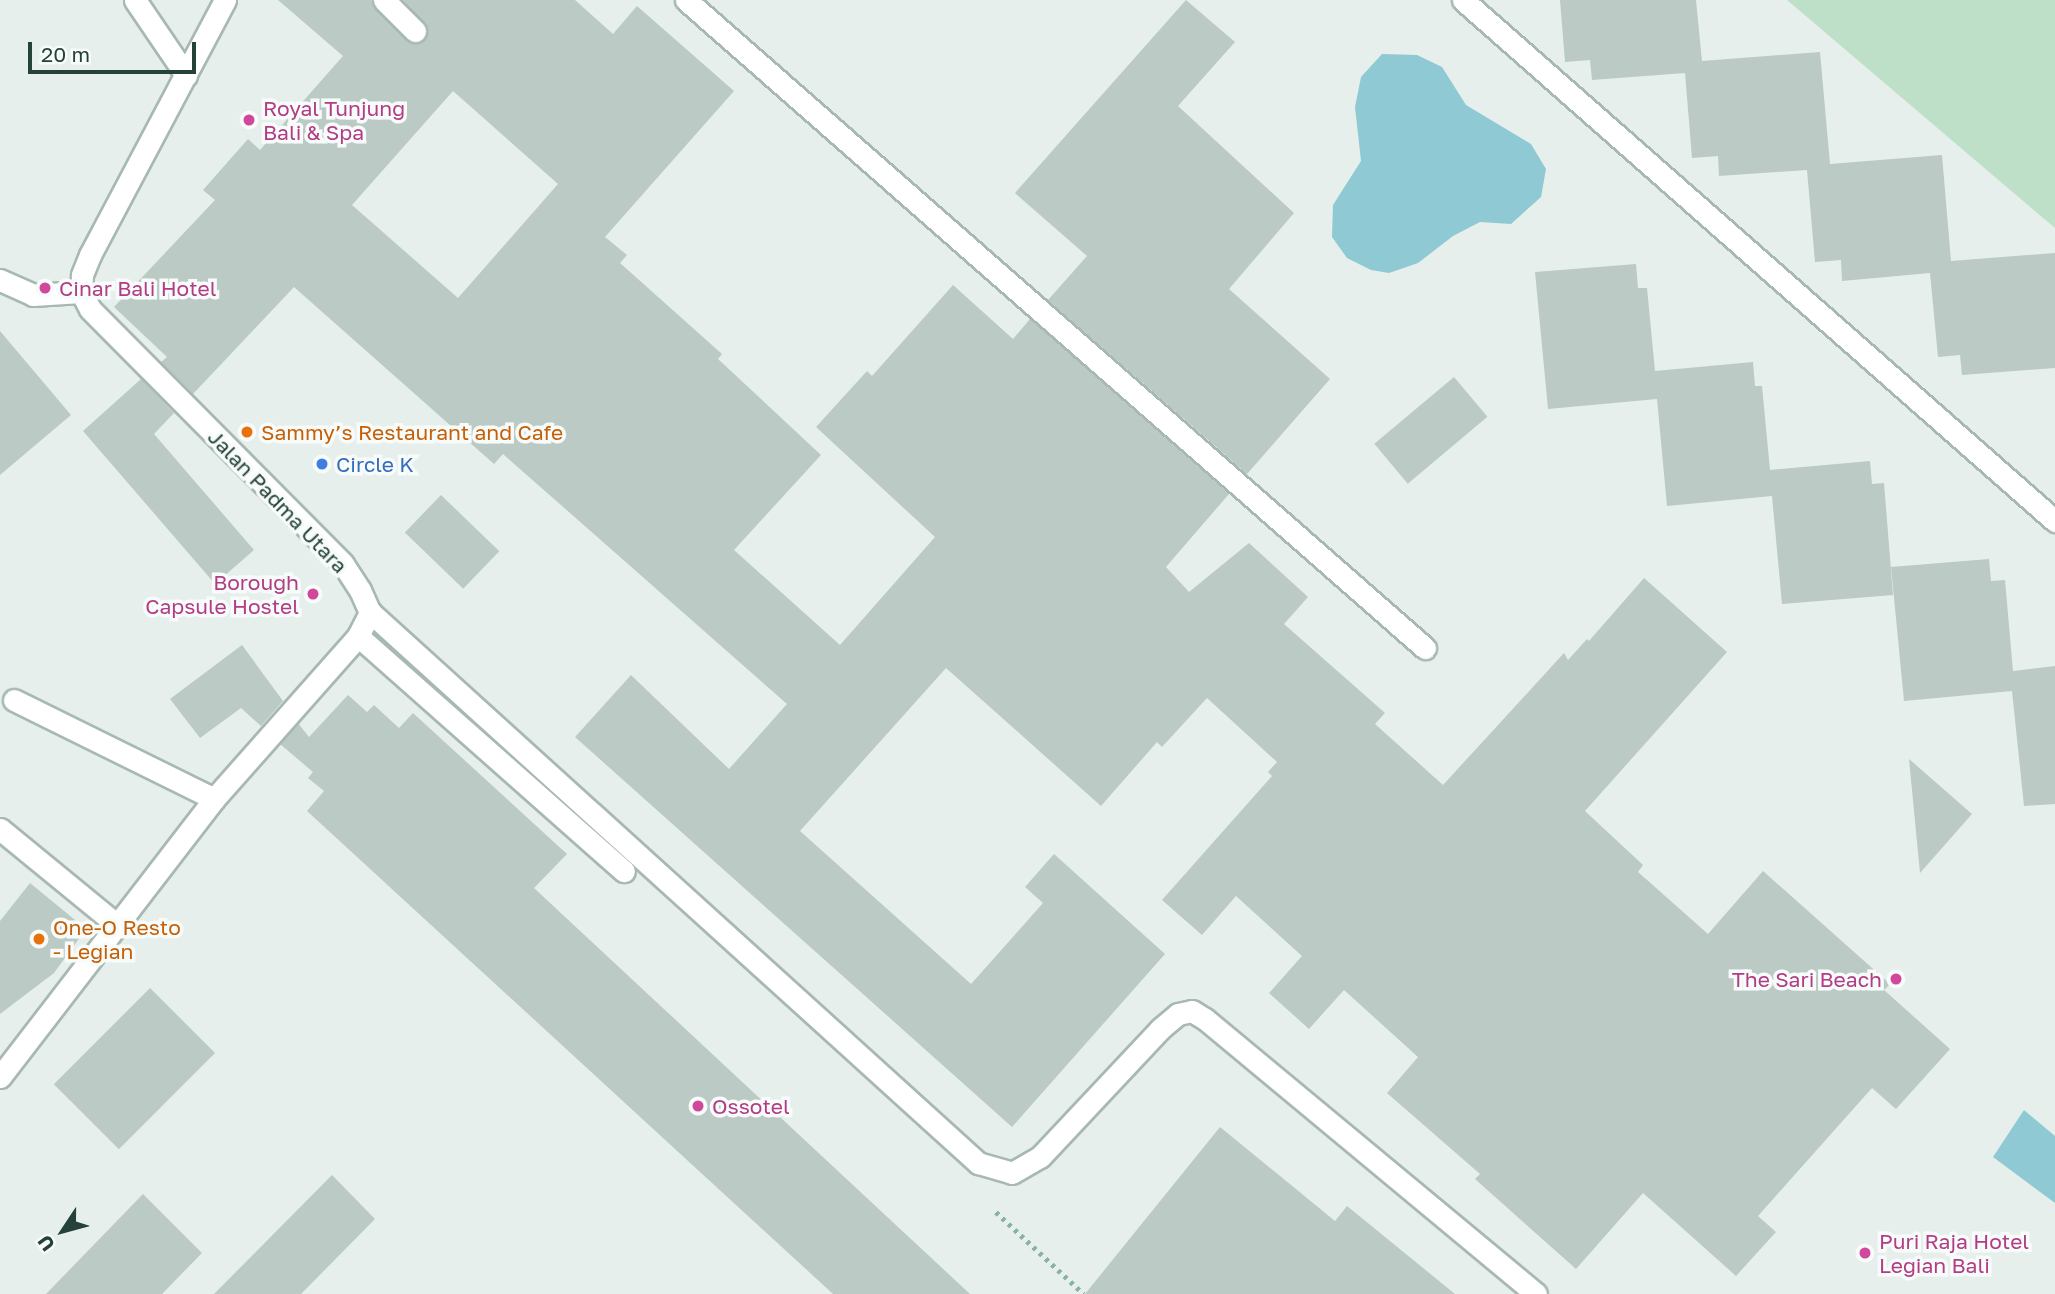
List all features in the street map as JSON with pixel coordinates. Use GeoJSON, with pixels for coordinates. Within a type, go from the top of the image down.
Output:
{"type":"FeatureCollection","features":[{"type":"Feature","properties":{"kind":"street"},"geometry":{"type":"LineString","coordinates":[[135,0],[186,75]]}},
{"type":"Feature","properties":{"kind":"street"},"geometry":{"type":"LineString","coordinates":[[0,280],[33,295],[81,292],[82,275],[90,256],[225,0]]}},
{"type":"Feature","properties":{"kind":"street"},"geometry":{"type":"LineString","coordinates":[[384,0],[415,30]]}},
{"type":"Feature","properties":{"kind":"street"},"geometry":{"type":"LineString","coordinates":[[687,0],[1425,648]]}},
{"type":"Feature","properties":{"kind":"street"},"geometry":{"type":"LineString","coordinates":[[1463,0],[2055,521]]}},
{"type":"Feature","properties":{"kind":"street","name":"Jalan Padma Utara"},"geometry":{"type":"LineString","coordinates":[[81,292],[90,309],[343,565],[370,611],[978,1163],[1012,1173],[1040,1157],[1160,1029],[1178,1014],[1192,1011],[1216,1027],[1536,1294]]}},
{"type":"Feature","properties":{"kind":"street"},"geometry":{"type":"LineString","coordinates":[[0,1077],[214,799],[358,636],[370,611]]}},
{"type":"Feature","properties":{"kind":"street"},"geometry":{"type":"LineString","coordinates":[[358,636],[624,871]]}},
{"type":"Feature","properties":{"kind":"street"},"geometry":{"type":"LineString","coordinates":[[14,700],[214,799]]}},
{"type":"Feature","properties":{"kind":"street"},"geometry":{"type":"LineString","coordinates":[[0,830],[116,924]]}},
{"type":"Feature","properties":{"kind":"green space"},"geometry":{"type":"Polygon","coordinates":[[[1787,0],[2055,0],[2055,228],[1787,0]]]}},
{"type":"Feature","properties":{"kind":"water"},"geometry":{"type":"Polygon","coordinates":[[[1382,54],[1417,55],[1442,67],[1466,105],[1531,144],[1546,169],[1541,197],[1511,224],[1480,222],[1453,236],[1418,263],[1389,273],[1371,270],[1347,258],[1332,237],[1333,205],[1361,161],[1355,107],[1361,77],[1382,54]]]}},
{"type":"Feature","properties":{"kind":"water"},"geometry":{"type":"Polygon","coordinates":[[[2024,1110],[2055,1136],[2055,1203],[1993,1157],[2024,1110]]]}},
{"type":"Feature","properties":{"kind":"building"},"geometry":{"type":"Polygon","coordinates":[[[278,0],[371,0],[375,9],[412,44],[424,41],[428,28],[403,0],[575,0],[613,34],[637,6],[734,91],[605,237],[627,255],[620,263],[722,354],[718,359],[821,455],[734,550],[840,645],[935,537],[816,427],[867,371],[872,376],[953,285],[1013,339],[1030,319],[1229,494],[1166,567],[1189,592],[1249,543],[1308,597],[1284,624],[1385,713],[1375,724],[1443,785],[1564,653],[1568,660],[1587,639],[1589,641],[1644,578],[1727,652],[1585,811],[1643,865],[1638,872],[1708,934],[1763,871],[1890,984],[1884,990],[1950,1049],[1896,1109],[1872,1088],[1758,1216],[1776,1232],[1736,1276],[1643,1193],[1576,1269],[1475,1179],[1480,1174],[1387,1093],[1418,1057],[1344,990],[1309,1029],[1269,993],[1302,956],[1236,896],[1202,935],[1162,900],[1272,776],[1268,772],[1277,762],[1207,698],[1162,747],[1157,742],[1101,806],[946,668],[800,831],[971,984],[1043,903],[1025,887],[1054,854],[1165,954],[1012,1127],[575,737],[631,675],[729,769],[787,704],[503,454],[494,464],[294,287],[193,394],[161,362],[167,357],[114,307],[215,200],[203,190],[248,139],[260,150],[343,56],[278,0]],[[453,91],[352,205],[458,298],[558,184],[453,91]]]}},
{"type":"Feature","properties":{"kind":"building"},"geometry":{"type":"Polygon","coordinates":[[[1186,0],[1235,42],[1178,106],[1294,213],[1229,289],[1330,379],[1247,474],[1048,300],[1087,256],[1015,193],[1186,0]]]}},
{"type":"Feature","properties":{"kind":"building"},"geometry":{"type":"Polygon","coordinates":[[[1560,0],[1696,0],[1702,61],[1820,52],[1830,164],[1942,155],[1951,261],[2055,253],[2055,368],[1962,375],[1960,355],[1938,357],[1930,273],[1842,281],[1841,260],[1815,262],[1807,170],[1719,176],[1718,156],[1692,158],[1685,73],[1592,80],[1590,60],[1565,62],[1560,0]]]}},
{"type":"Feature","properties":{"kind":"building"},"geometry":{"type":"Polygon","coordinates":[[[1636,264],[1638,288],[1647,288],[1655,371],[1753,362],[1755,386],[1762,386],[1770,470],[1870,461],[1872,484],[1884,483],[1893,595],[1782,604],[1772,496],[1667,506],[1657,399],[1548,409],[1535,272],[1636,264]]]}},
{"type":"Feature","properties":{"kind":"building"},"geometry":{"type":"Polygon","coordinates":[[[0,331],[71,415],[0,475],[0,331]]]}},
{"type":"Feature","properties":{"kind":"building"},"geometry":{"type":"Polygon","coordinates":[[[1454,377],[1487,417],[1408,484],[1374,444],[1454,377]]]}},
{"type":"Feature","properties":{"kind":"building"},"geometry":{"type":"Polygon","coordinates":[[[141,379],[174,413],[154,434],[254,550],[215,584],[83,431],[141,379]]]}},
{"type":"Feature","properties":{"kind":"building"},"geometry":{"type":"Polygon","coordinates":[[[441,495],[499,551],[463,589],[405,532],[441,495]]]}},
{"type":"Feature","properties":{"kind":"building"},"geometry":{"type":"Polygon","coordinates":[[[1989,559],[1991,581],[2005,580],[2013,671],[2055,666],[2055,804],[2024,806],[2012,691],[1904,701],[1891,567],[1989,559]]]}},
{"type":"Feature","properties":{"kind":"building"},"geometry":{"type":"Polygon","coordinates":[[[242,645],[283,701],[261,726],[241,708],[200,738],[170,699],[242,645]]]}},
{"type":"Feature","properties":{"kind":"building","name":"Ossotel"},"geometry":{"type":"Polygon","coordinates":[[[348,695],[367,712],[374,705],[399,728],[413,713],[567,854],[534,888],[970,1294],[833,1294],[307,811],[324,791],[308,778],[313,772],[280,744],[298,723],[309,737],[348,695]]]}},
{"type":"Feature","properties":{"kind":"building"},"geometry":{"type":"Polygon","coordinates":[[[1909,759],[1972,814],[1920,873],[1909,759]]]}},
{"type":"Feature","properties":{"kind":"building","name":"One-O Resto - Legian"},"geometry":{"type":"Polygon","coordinates":[[[30,883],[86,929],[54,973],[0,1014],[0,921],[30,883]]]}},
{"type":"Feature","properties":{"kind":"building"},"geometry":{"type":"Polygon","coordinates":[[[150,988],[215,1053],[119,1149],[54,1084],[150,988]]]}},
{"type":"Feature","properties":{"kind":"building"},"geometry":{"type":"Polygon","coordinates":[[[1220,1127],[1335,1221],[1347,1206],[1455,1294],[1085,1294],[1220,1127]]]}},
{"type":"Feature","properties":{"kind":"building"},"geometry":{"type":"Polygon","coordinates":[[[332,1175],[375,1219],[301,1294],[214,1294],[332,1175]]]}},
{"type":"Feature","properties":{"kind":"building"},"geometry":{"type":"Polygon","coordinates":[[[143,1194],[202,1253],[162,1294],[46,1294],[143,1194]]]}},
{"type":"Feature","properties":{"kind":"place","name":"Royal Tunjung Bali & Spa"},"geometry":{"type":"Point","coordinates":[249,120]}},
{"type":"Feature","properties":{"kind":"place","name":"Cinar Bali Hotel"},"geometry":{"type":"Point","coordinates":[45,288]}},
{"type":"Feature","properties":{"kind":"place","name":"Sammy’s Restaurant and Cafe"},"geometry":{"type":"Point","coordinates":[247,432]}},
{"type":"Feature","properties":{"kind":"place","name":"Circle K"},"geometry":{"type":"Point","coordinates":[322,464]}},
{"type":"Feature","properties":{"kind":"place","name":"Borough Capsule Hostel"},"geometry":{"type":"Point","coordinates":[313,594]}},
{"type":"Feature","properties":{"kind":"place","name":"One-O Resto - Legian"},"geometry":{"type":"Point","coordinates":[39,939]}},
{"type":"Feature","properties":{"kind":"place","name":"The Sari Beach"},"geometry":{"type":"Point","coordinates":[1896,979]}},
{"type":"Feature","properties":{"kind":"place","name":"Ossotel"},"geometry":{"type":"Point","coordinates":[698,1106]}},
{"type":"Feature","properties":{"kind":"place","name":"Puri Raja Hotel Legian Bali"},"geometry":{"type":"Point","coordinates":[1865,1253]}}]}
